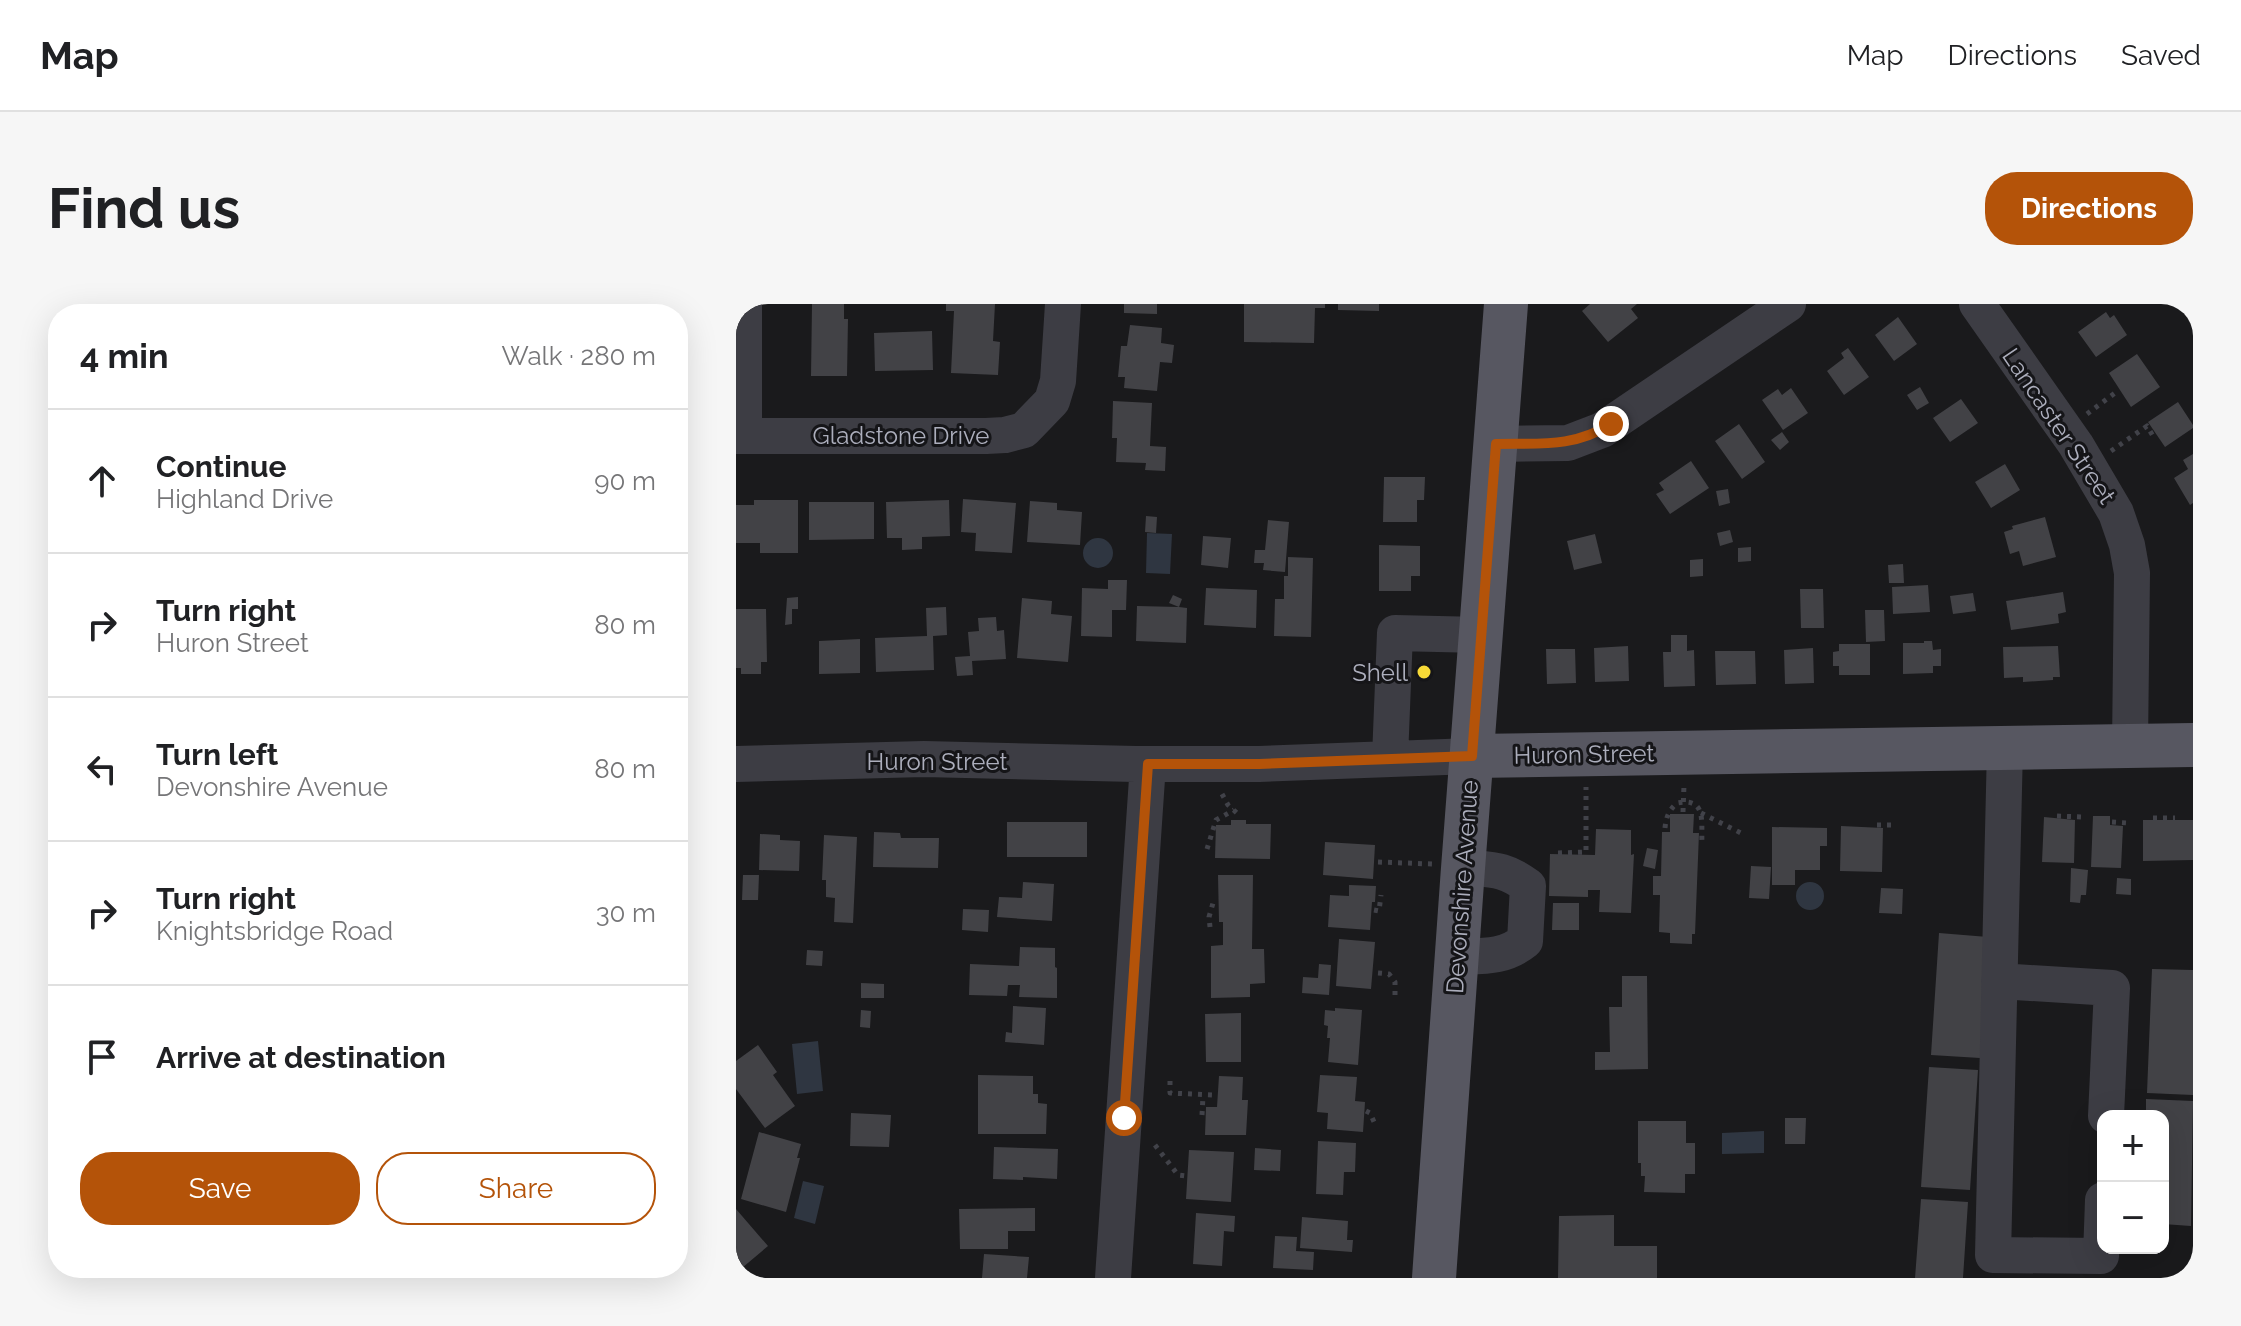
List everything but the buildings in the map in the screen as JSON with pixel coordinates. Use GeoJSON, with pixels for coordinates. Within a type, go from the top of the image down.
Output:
{"type":"FeatureCollection","features":[{"type":"Feature","properties":{"kind":"main road","name":"Devonshire Avenue"},"geometry":{"type":"LineString","coordinates":[[1434,1278],[1457,957],[1452,866],[1472,756],[1506,304]]}},
{"type":"Feature","properties":{"kind":"main road","name":"Huron Street"},"geometry":{"type":"LineString","coordinates":[[1472,756],[2193,745]]}},
{"type":"Feature","properties":{"kind":"street"},"geometry":{"type":"LineString","coordinates":[[740,436],[744,304]]}},
{"type":"Feature","properties":{"kind":"street","name":"Gladstone Drive"},"geometry":{"type":"LineString","coordinates":[[740,436],[986,436],[1024,430],[1052,401],[1058,381],[1063,304]]}},
{"type":"Feature","properties":{"kind":"street"},"geometry":{"type":"LineString","coordinates":[[1496,444],[1568,443],[1602,430],[1788,304]]}},
{"type":"Feature","properties":{"kind":"street","name":"Lancaster Street"},"geometry":{"type":"LineString","coordinates":[[1977,304],[2076,445],[2116,513],[2132,573],[2130,745]]}},
{"type":"Feature","properties":{"kind":"street"},"geometry":{"type":"LineString","coordinates":[[1390,758],[1395,633],[1481,635]]}},
{"type":"Feature","properties":{"kind":"street"},"geometry":{"type":"LineString","coordinates":[[2005,747],[1993,1255],[2101,1254]]}},
{"type":"Feature","properties":{"kind":"street","name":"Huron Street"},"geometry":{"type":"LineString","coordinates":[[736,764],[924,759],[1259,764],[1472,756]]}},
{"type":"Feature","properties":{"kind":"street"},"geometry":{"type":"LineString","coordinates":[[1113,1278],[1148,764]]}},
{"type":"Feature","properties":{"kind":"street"},"geometry":{"type":"LineString","coordinates":[[1452,866],[1513,874],[1528,886],[1525,941],[1514,950],[1497,956],[1457,957]]}},
{"type":"Feature","properties":{"kind":"street"},"geometry":{"type":"LineString","coordinates":[[1999,981],[2112,988],[2106,1110]]}},
{"type":"Feature","properties":{"kind":"path"},"geometry":{"type":"LineString","coordinates":[[2080,419],[2115,393]]}},
{"type":"Feature","properties":{"kind":"path"},"geometry":{"type":"LineString","coordinates":[[2105,455],[2147,426],[2153,436]]}},
{"type":"Feature","properties":{"kind":"path"},"geometry":{"type":"LineString","coordinates":[[1683,812],[1684,780]]}},
{"type":"Feature","properties":{"kind":"path"},"geometry":{"type":"LineString","coordinates":[[1558,853],[1586,852],[1586,782]]}},
{"type":"Feature","properties":{"kind":"path"},"geometry":{"type":"LineString","coordinates":[[1219,790],[1239,815]]}},
{"type":"Feature","properties":{"kind":"path"},"geometry":{"type":"LineString","coordinates":[[1665,828],[1666,819],[1677,803],[1684,801],[1698,806],[1702,843]]}},
{"type":"Feature","properties":{"kind":"path"},"geometry":{"type":"LineString","coordinates":[[1207,849],[1216,820],[1234,810]]}},
{"type":"Feature","properties":{"kind":"path"},"geometry":{"type":"LineString","coordinates":[[1701,813],[1743,834]]}},
{"type":"Feature","properties":{"kind":"path"},"geometry":{"type":"LineString","coordinates":[[2057,816],[2082,817]]}},
{"type":"Feature","properties":{"kind":"path"},"geometry":{"type":"LineString","coordinates":[[2153,818],[2175,818]]}},
{"type":"Feature","properties":{"kind":"path"},"geometry":{"type":"LineString","coordinates":[[2112,822],[2128,823]]}},
{"type":"Feature","properties":{"kind":"path"},"geometry":{"type":"LineString","coordinates":[[1877,825],[1893,825]]}},
{"type":"Feature","properties":{"kind":"path"},"geometry":{"type":"LineString","coordinates":[[1378,862],[1452,866]]}},
{"type":"Feature","properties":{"kind":"path"},"geometry":{"type":"LineString","coordinates":[[1374,910],[1379,911],[1381,895]]}},
{"type":"Feature","properties":{"kind":"path"},"geometry":{"type":"LineString","coordinates":[[1210,927],[1213,903]]}},
{"type":"Feature","properties":{"kind":"path"},"geometry":{"type":"LineString","coordinates":[[1378,973],[1389,974],[1395,982],[1395,996]]}},
{"type":"Feature","properties":{"kind":"path"},"geometry":{"type":"LineString","coordinates":[[1170,1081],[1170,1093],[1212,1095]]}},
{"type":"Feature","properties":{"kind":"path"},"geometry":{"type":"LineString","coordinates":[[1202,1115],[1203,1095]]}},
{"type":"Feature","properties":{"kind":"path"},"geometry":{"type":"LineString","coordinates":[[1366,1111],[1375,1124]]}},
{"type":"Feature","properties":{"kind":"path"},"geometry":{"type":"LineString","coordinates":[[1155,1145],[1178,1175],[1186,1176]]}},
{"type":"Feature","properties":{"kind":"shaded area"},"geometry":{"type":"Polygon","coordinates":[[[1147,533],[1172,534],[1170,574],[1146,573],[1147,533]]]}},
{"type":"Feature","properties":{"kind":"shaded area"},"geometry":{"type":"Polygon","coordinates":[[[1098,538],[1109,542],[1113,553],[1109,564],[1098,568],[1087,564],[1083,553],[1087,542],[1098,538]]]}},
{"type":"Feature","properties":{"kind":"shaded area"},"geometry":{"type":"Polygon","coordinates":[[[1810,882],[1820,886],[1824,896],[1820,906],[1810,910],[1800,906],[1796,896],[1800,886],[1810,882]]]}},
{"type":"Feature","properties":{"kind":"shaded area"},"geometry":{"type":"Polygon","coordinates":[[[818,1041],[823,1091],[797,1094],[792,1044],[818,1041]]]}},
{"type":"Feature","properties":{"kind":"shaded area"},"geometry":{"type":"Polygon","coordinates":[[[1764,1131],[1764,1153],[1722,1154],[1722,1133],[1764,1131]]]}},
{"type":"Feature","properties":{"kind":"shaded area"},"geometry":{"type":"Polygon","coordinates":[[[803,1181],[824,1186],[815,1224],[794,1218],[803,1181]]]}},
{"type":"Feature","properties":{"kind":"place","name":"Shell"},"geometry":{"type":"Point","coordinates":[1424,672]}},
{"type":"Feature","properties":{"kind":"route"},"geometry":{"type":"LineString","coordinates":[[1124,1118],[1148,764],[1259,764],[1472,756],[1496,444],[1568,443],[1611,424]]}}]}
